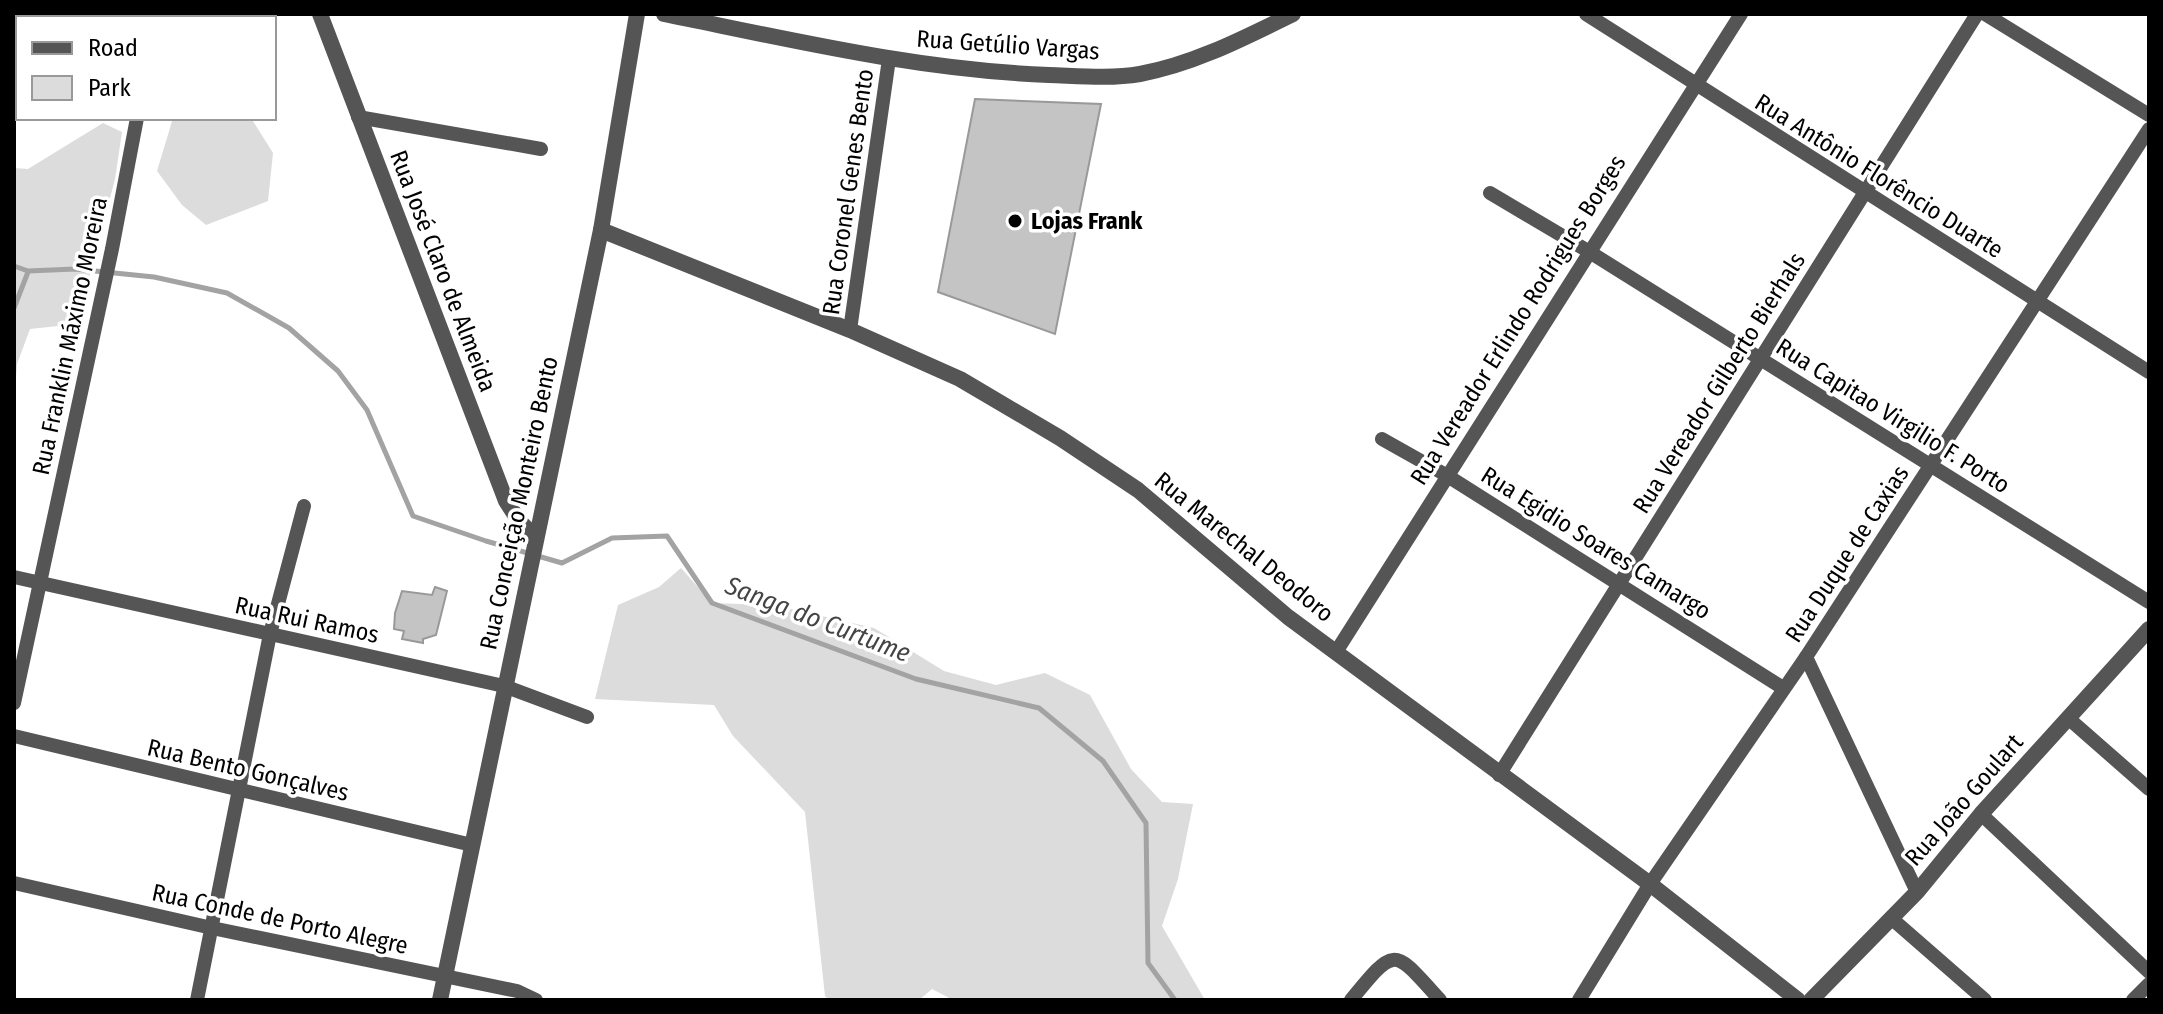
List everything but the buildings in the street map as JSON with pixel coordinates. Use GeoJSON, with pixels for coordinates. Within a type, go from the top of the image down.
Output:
{"type":"FeatureCollection","features":[{"type":"Feature","properties":{"kind":"street","name":"Rua José Claro de Almeida"},"geometry":{"type":"LineString","coordinates":[[320,14],[506,501],[536,541]]}},
{"type":"Feature","properties":{"kind":"street","name":"Rua Conceição Monteiro Bento"},"geometry":{"type":"LineString","coordinates":[[440,1000],[601,230],[637,14]]}},
{"type":"Feature","properties":{"kind":"street","name":"Rua Getúlio Vargas"},"geometry":{"type":"LineString","coordinates":[[664,14],[889,59],[991,73],[1099,76],[1138,74],[1189,61],[1293,14]]}},
{"type":"Feature","properties":{"kind":"street","name":"Rua Antônio Florêncio Duarte"},"geometry":{"type":"LineString","coordinates":[[1586,14],[2149,372]]}},
{"type":"Feature","properties":{"kind":"street","name":"Rua Vereador Erlindo Rodrigues Borges"},"geometry":{"type":"LineString","coordinates":[[1336,652],[1741,14]]}},
{"type":"Feature","properties":{"kind":"street","name":"Rua Vereador Gilberto Bierhals"},"geometry":{"type":"LineString","coordinates":[[1499,775],[1977,14]]}},
{"type":"Feature","properties":{"kind":"street"},"geometry":{"type":"LineString","coordinates":[[1985,14],[2149,115]]}},
{"type":"Feature","properties":{"kind":"street","name":"Rua Coronel Genes Bento"},"geometry":{"type":"LineString","coordinates":[[850,330],[889,59]]}},
{"type":"Feature","properties":{"kind":"street"},"geometry":{"type":"LineString","coordinates":[[358,117],[541,149]]}},
{"type":"Feature","properties":{"kind":"street","name":"Rua Franklin Máximo Moreira"},"geometry":{"type":"LineString","coordinates":[[14,703],[112,249],[137,120]]}},
{"type":"Feature","properties":{"kind":"street","name":"Rua Duque de Caxias"},"geometry":{"type":"LineString","coordinates":[[1579,1000],[1650,884],[1806,657],[2149,129]]}},
{"type":"Feature","properties":{"kind":"street","name":"Rua Capitao Virgilio F. Porto"},"geometry":{"type":"LineString","coordinates":[[1490,193],[1761,358],[2149,602]]}},
{"type":"Feature","properties":{"kind":"street","name":"Rua Marechal Deodoro"},"geometry":{"type":"LineString","coordinates":[[601,230],[850,330],[960,379],[1073,447],[1138,490],[1288,617],[1650,884],[1798,1000]]}},
{"type":"Feature","properties":{"kind":"street","name":"Rua Egidio Soares Camargo"},"geometry":{"type":"LineString","coordinates":[[1382,439],[1446,475],[1783,688]]}},
{"type":"Feature","properties":{"kind":"street"},"geometry":{"type":"LineString","coordinates":[[197,1000],[270,634],[304,506]]}},
{"type":"Feature","properties":{"kind":"street","name":"Rua Rui Ramos"},"geometry":{"type":"LineString","coordinates":[[14,577],[504,686],[587,717]]}},
{"type":"Feature","properties":{"kind":"street","name":"Rua João Goulart"},"geometry":{"type":"LineString","coordinates":[[1811,1000],[1917,892],[1981,814],[2149,629]]}},
{"type":"Feature","properties":{"kind":"street"},"geometry":{"type":"LineString","coordinates":[[1806,657],[1917,892]]}},
{"type":"Feature","properties":{"kind":"street"},"geometry":{"type":"LineString","coordinates":[[2068,718],[2149,789]]}},
{"type":"Feature","properties":{"kind":"street","name":"Rua Bento Gonçalves"},"geometry":{"type":"LineString","coordinates":[[14,736],[472,845]]}},
{"type":"Feature","properties":{"kind":"street"},"geometry":{"type":"LineString","coordinates":[[1981,814],[2149,972]]}},
{"type":"Feature","properties":{"kind":"street","name":"Rua Conde de Porto Alegre"},"geometry":{"type":"LineString","coordinates":[[14,883],[212,928],[517,991],[536,1000]]}},
{"type":"Feature","properties":{"kind":"street"},"geometry":{"type":"LineString","coordinates":[[1891,918],[1985,1000]]}},
{"type":"Feature","properties":{"kind":"street"},"geometry":{"type":"LineString","coordinates":[[1351,1000],[1382,962],[1395,959],[1408,965],[1440,1000]]}},
{"type":"Feature","properties":{"kind":"street"},"geometry":{"type":"LineString","coordinates":[[2133,1000],[2149,984]]}},
{"type":"Feature","properties":{"kind":"green space"},"geometry":{"type":"Polygon","coordinates":[[[172,120],[252,120],[273,153],[268,201],[206,225],[182,205],[157,171],[172,120]]]}},
{"type":"Feature","properties":{"kind":"green space"},"geometry":{"type":"Polygon","coordinates":[[[103,123],[122,132],[115,179],[77,324],[30,329],[17,364],[14,404],[14,168],[28,169],[103,123]]]}},
{"type":"Feature","properties":{"kind":"green space"},"geometry":{"type":"Polygon","coordinates":[[[681,568],[712,603],[774,605],[874,628],[944,671],[996,685],[1045,673],[1090,695],[1131,769],[1162,802],[1193,804],[1178,879],[1162,926],[1205,1000],[953,1000],[932,989],[919,1000],[829,1000],[825,996],[805,812],[733,736],[714,705],[595,699],[618,605],[659,587],[681,568]]]}},
{"type":"Feature","properties":{"kind":"waterway","name":"Sanga do Curtume"},"geometry":{"type":"LineString","coordinates":[[14,266],[28,271],[75,269],[154,277],[227,293],[289,328],[338,371],[367,410],[413,516],[562,563],[612,538],[667,536],[712,603],[916,679],[1039,708],[1103,761],[1146,823],[1148,963],[1175,1000]]}},
{"type":"Feature","properties":{"kind":"waterway"},"geometry":{"type":"LineString","coordinates":[[14,308],[28,272]]}},
{"type":"Feature","properties":{"kind":"place","name":"Lojas Frank"},"geometry":{"type":"Point","coordinates":[1015,221]}}]}
